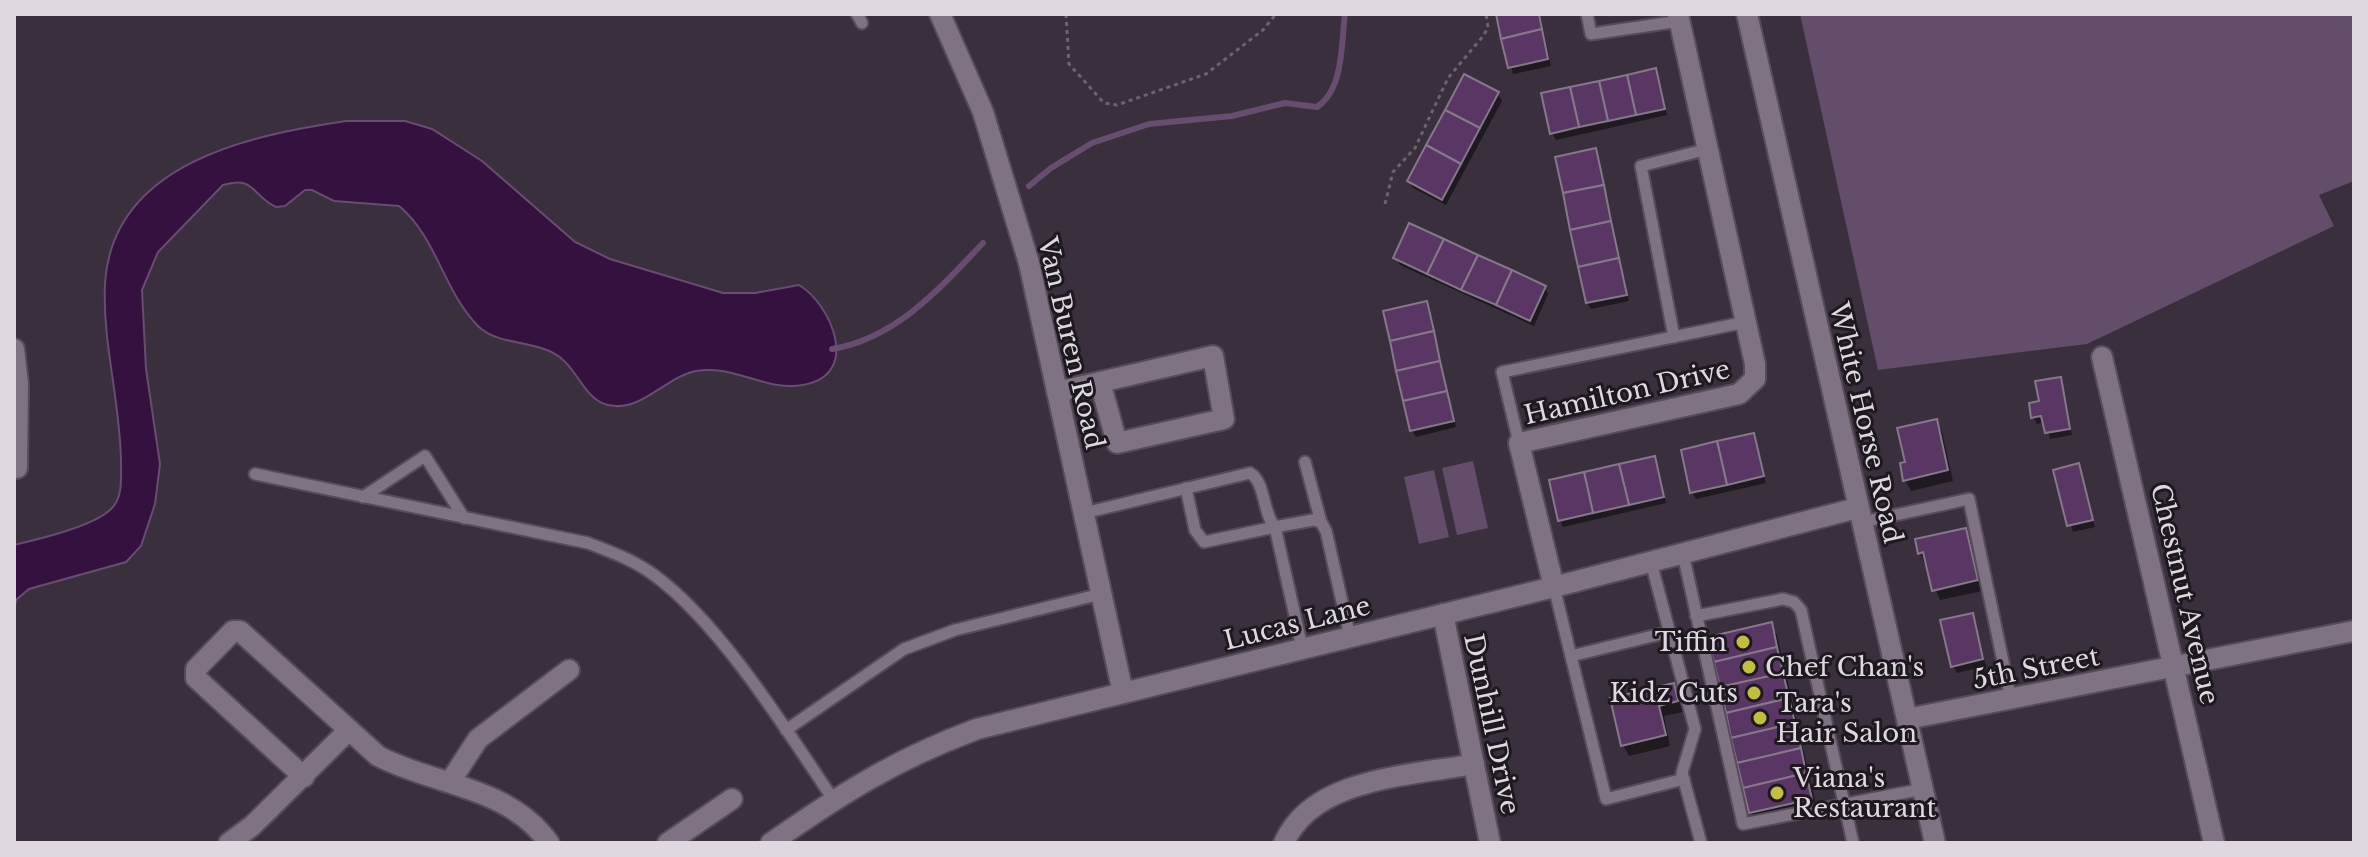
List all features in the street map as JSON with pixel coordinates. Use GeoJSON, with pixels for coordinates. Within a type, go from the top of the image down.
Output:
{"type":"FeatureCollection","features":[{"type":"Feature","properties":{"kind":"street","name":"Van Buren Road"},"geometry":{"type":"LineString","coordinates":[[940,14],[983,112],[1029,263],[1123,693]]}},
{"type":"Feature","properties":{"kind":"street","name":"White Horse Road"},"geometry":{"type":"LineString","coordinates":[[1747,14],[1935,843]]}},
{"type":"Feature","properties":{"kind":"street","name":"Hamilton Drive"},"geometry":{"type":"LineString","coordinates":[[1554,587],[1519,443],[1739,394],[1755,379],[1755,364],[1679,18]]}},
{"type":"Feature","properties":{"kind":"street"},"geometry":{"type":"LineString","coordinates":[[14,349],[18,384],[17,468]]}},
{"type":"Feature","properties":{"kind":"street"},"geometry":{"type":"LineString","coordinates":[[1057,392],[1100,382],[1213,356],[1224,419],[1117,443],[1100,382]]}},
{"type":"Feature","properties":{"kind":"street","name":"Chestnut Avenue"},"geometry":{"type":"LineString","coordinates":[[2102,357],[2176,666],[2214,843]]}},
{"type":"Feature","properties":{"kind":"street","name":"Lucas Lane"},"geometry":{"type":"LineString","coordinates":[[771,843],[833,799],[922,749],[977,729],[1683,554],[1860,515]]}},
{"type":"Feature","properties":{"kind":"street","name":"Dunhill Drive"},"geometry":{"type":"LineString","coordinates":[[1443,614],[1490,843]]}},
{"type":"Feature","properties":{"kind":"street"},"geometry":{"type":"LineString","coordinates":[[304,777],[201,686],[196,678],[196,669],[233,631],[240,631],[378,756],[402,769],[487,795],[524,815],[549,843]]}},
{"type":"Feature","properties":{"kind":"street","name":"5th Street"},"geometry":{"type":"LineString","coordinates":[[1907,719],[2354,631]]}},
{"type":"Feature","properties":{"kind":"street"},"geometry":{"type":"LineString","coordinates":[[450,782],[478,739],[569,670]]}},
{"type":"Feature","properties":{"kind":"street"},"geometry":{"type":"LineString","coordinates":[[229,843],[258,834],[304,777],[349,730]]}},
{"type":"Feature","properties":{"kind":"street"},"geometry":{"type":"LineString","coordinates":[[1284,843],[1292,826],[1306,810],[1340,791],[1474,764]]}},
{"type":"Feature","properties":{"kind":"street"},"geometry":{"type":"LineString","coordinates":[[668,843],[732,799]]}},
{"type":"Feature","properties":{"kind":"lane"},"geometry":{"type":"LineString","coordinates":[[1587,14],[1591,34],[1679,18]]}},
{"type":"Feature","properties":{"kind":"lane"},"geometry":{"type":"LineString","coordinates":[[1674,337],[1641,166],[1708,149]]}},
{"type":"Feature","properties":{"kind":"lane"},"geometry":{"type":"LineString","coordinates":[[1519,443],[1502,372],[1746,322]]}},
{"type":"Feature","properties":{"kind":"lane"},"geometry":{"type":"LineString","coordinates":[[363,497],[425,456],[464,518]]}},
{"type":"Feature","properties":{"kind":"lane"},"geometry":{"type":"LineString","coordinates":[[1305,462],[1326,531],[1350,637]]}},
{"type":"Feature","properties":{"kind":"lane"},"geometry":{"type":"LineString","coordinates":[[1084,513],[1250,473],[1258,479],[1267,518],[1275,527],[1302,647]]}},
{"type":"Feature","properties":{"kind":"lane"},"geometry":{"type":"LineString","coordinates":[[255,474],[588,543],[629,559],[654,575],[704,621],[786,730],[833,799]]}},
{"type":"Feature","properties":{"kind":"lane"},"geometry":{"type":"LineString","coordinates":[[1186,488],[1195,530],[1204,542],[1313,520],[1321,522]]}},
{"type":"Feature","properties":{"kind":"lane"},"geometry":{"type":"LineString","coordinates":[[1860,515],[1969,499],[2011,700]]}},
{"type":"Feature","properties":{"kind":"lane"},"geometry":{"type":"LineString","coordinates":[[1683,554],[1743,824],[1923,789]]}},
{"type":"Feature","properties":{"kind":"lane"},"geometry":{"type":"LineString","coordinates":[[1651,562],[1695,729],[1682,773],[1701,843]]}},
{"type":"Feature","properties":{"kind":"lane"},"geometry":{"type":"LineString","coordinates":[[1554,587],[1606,799],[1684,779]]}},
{"type":"Feature","properties":{"kind":"lane"},"geometry":{"type":"LineString","coordinates":[[786,730],[904,649],[955,630],[1101,594]]}},
{"type":"Feature","properties":{"kind":"lane"},"geometry":{"type":"LineString","coordinates":[[1696,616],[1783,599],[1798,606],[1853,843]]}},
{"type":"Feature","properties":{"kind":"lane"},"geometry":{"type":"LineString","coordinates":[[1571,656],[1669,632]]}},
{"type":"Feature","properties":{"kind":"path"},"geometry":{"type":"LineString","coordinates":[[1066,14],[1069,64],[1104,103],[1117,105],[1206,74],[1263,30],[1276,14]]}},
{"type":"Feature","properties":{"kind":"path"},"geometry":{"type":"LineString","coordinates":[[1385,204],[1393,172],[1415,148],[1448,78],[1484,35],[1488,27],[1486,14]]}},
{"type":"Feature","properties":{"kind":"shaded area"},"geometry":{"type":"Polygon","coordinates":[[[1800,14],[2354,14],[2354,181],[2319,195],[2334,226],[2087,344],[1878,370],[1800,14]]]}},
{"type":"Feature","properties":{"kind":"shaded area"},"geometry":{"type":"Polygon","coordinates":[[[346,121],[405,121],[432,129],[482,161],[575,242],[610,259],[723,293],[755,293],[799,285],[811,294],[830,322],[836,354],[832,368],[821,379],[789,386],[724,371],[696,371],[631,404],[608,405],[594,398],[568,365],[553,353],[497,337],[478,326],[466,312],[422,233],[399,206],[334,201],[312,190],[305,190],[285,206],[276,207],[248,185],[223,185],[158,252],[142,290],[146,369],[160,464],[155,504],[141,546],[126,562],[29,589],[17,599],[14,608],[14,545],[90,522],[110,510],[119,495],[120,441],[106,328],[105,283],[114,242],[133,209],[160,182],[193,162],[270,135],[346,121]]]}},
{"type":"Feature","properties":{"kind":"shaded area"},"geometry":{"type":"Polygon","coordinates":[[[1473,461],[1488,528],[1457,535],[1442,468],[1473,461]]]}},
{"type":"Feature","properties":{"kind":"shaded area"},"geometry":{"type":"Polygon","coordinates":[[[1434,470],[1449,537],[1419,544],[1404,477],[1434,470]]]}},
{"type":"Feature","properties":{"kind":"building"},"geometry":{"type":"Polygon","coordinates":[[[1496,14],[1539,14],[1542,29],[1501,39],[1496,14]]]}},
{"type":"Feature","properties":{"kind":"building"},"geometry":{"type":"Polygon","coordinates":[[[1542,29],[1548,59],[1508,68],[1501,39],[1542,29]]]}},
{"type":"Feature","properties":{"kind":"building"},"geometry":{"type":"Polygon","coordinates":[[[1656,68],[1665,109],[1636,115],[1627,75],[1656,68]]]}},
{"type":"Feature","properties":{"kind":"building"},"geometry":{"type":"Polygon","coordinates":[[[1464,74],[1499,92],[1480,128],[1445,110],[1464,74]]]}},
{"type":"Feature","properties":{"kind":"building"},"geometry":{"type":"Polygon","coordinates":[[[1627,75],[1636,115],[1608,121],[1599,81],[1627,75]]]}},
{"type":"Feature","properties":{"kind":"building"},"geometry":{"type":"Polygon","coordinates":[[[1599,81],[1608,121],[1579,127],[1570,87],[1599,81]]]}},
{"type":"Feature","properties":{"kind":"building"},"geometry":{"type":"Polygon","coordinates":[[[1570,87],[1579,127],[1550,134],[1541,93],[1570,87]]]}},
{"type":"Feature","properties":{"kind":"building"},"geometry":{"type":"Polygon","coordinates":[[[1445,110],[1480,128],[1461,164],[1426,145],[1445,110]]]}},
{"type":"Feature","properties":{"kind":"building"},"geometry":{"type":"Polygon","coordinates":[[[1426,145],[1461,164],[1442,200],[1407,181],[1426,145]]]}},
{"type":"Feature","properties":{"kind":"building"},"geometry":{"type":"Polygon","coordinates":[[[1596,148],[1604,185],[1563,193],[1555,157],[1596,148]]]}},
{"type":"Feature","properties":{"kind":"building"},"geometry":{"type":"Polygon","coordinates":[[[1604,185],[1611,221],[1570,230],[1563,193],[1604,185]]]}},
{"type":"Feature","properties":{"kind":"building"},"geometry":{"type":"Polygon","coordinates":[[[1611,221],[1619,258],[1578,267],[1570,230],[1611,221]]]}},
{"type":"Feature","properties":{"kind":"building"},"geometry":{"type":"Polygon","coordinates":[[[1409,223],[1444,239],[1427,274],[1393,258],[1409,223]]]}},
{"type":"Feature","properties":{"kind":"building"},"geometry":{"type":"Polygon","coordinates":[[[1444,239],[1478,255],[1461,290],[1427,274],[1444,239]]]}},
{"type":"Feature","properties":{"kind":"building"},"geometry":{"type":"Polygon","coordinates":[[[1478,255],[1512,270],[1496,305],[1461,290],[1478,255]]]}},
{"type":"Feature","properties":{"kind":"building"},"geometry":{"type":"Polygon","coordinates":[[[1619,258],[1627,295],[1586,303],[1578,267],[1619,258]]]}},
{"type":"Feature","properties":{"kind":"building"},"geometry":{"type":"Polygon","coordinates":[[[1512,270],[1546,286],[1530,321],[1496,305],[1512,270]]]}},
{"type":"Feature","properties":{"kind":"building"},"geometry":{"type":"Polygon","coordinates":[[[1427,301],[1434,331],[1390,341],[1383,311],[1427,301]]]}},
{"type":"Feature","properties":{"kind":"building"},"geometry":{"type":"Polygon","coordinates":[[[1434,331],[1440,361],[1396,371],[1390,341],[1434,331]]]}},
{"type":"Feature","properties":{"kind":"building"},"geometry":{"type":"Polygon","coordinates":[[[1440,361],[1447,391],[1403,401],[1396,371],[1440,361]]]}},
{"type":"Feature","properties":{"kind":"building"},"geometry":{"type":"Polygon","coordinates":[[[2061,377],[2070,429],[2045,433],[2041,416],[2031,418],[2029,403],[2039,401],[2035,381],[2061,377]]]}},
{"type":"Feature","properties":{"kind":"building"},"geometry":{"type":"Polygon","coordinates":[[[1447,391],[1454,421],[1410,431],[1403,401],[1447,391]]]}},
{"type":"Feature","properties":{"kind":"building"},"geometry":{"type":"Polygon","coordinates":[[[1937,419],[1948,470],[1903,481],[1900,463],[1905,462],[1897,428],[1937,419]]]}},
{"type":"Feature","properties":{"kind":"building"},"geometry":{"type":"Polygon","coordinates":[[[1754,433],[1764,476],[1727,485],[1717,441],[1754,433]]]}},
{"type":"Feature","properties":{"kind":"building"},"geometry":{"type":"Polygon","coordinates":[[[1717,441],[1727,485],[1690,493],[1681,450],[1717,441]]]}},
{"type":"Feature","properties":{"kind":"building"},"geometry":{"type":"Polygon","coordinates":[[[1655,456],[1664,497],[1629,505],[1619,464],[1655,456]]]}},
{"type":"Feature","properties":{"kind":"building"},"geometry":{"type":"Polygon","coordinates":[[[2079,463],[2093,520],[2067,526],[2053,470],[2079,463]]]}},
{"type":"Feature","properties":{"kind":"building"},"geometry":{"type":"Polygon","coordinates":[[[1619,464],[1629,505],[1593,513],[1584,472],[1619,464]]]}},
{"type":"Feature","properties":{"kind":"building"},"geometry":{"type":"Polygon","coordinates":[[[1584,472],[1593,513],[1558,521],[1549,480],[1584,472]]]}},
{"type":"Feature","properties":{"kind":"building"},"geometry":{"type":"Polygon","coordinates":[[[1966,528],[1978,580],[1932,591],[1923,552],[1918,554],[1915,539],[1966,528]]]}},
{"type":"Feature","properties":{"kind":"building"},"geometry":{"type":"Polygon","coordinates":[[[1973,613],[1983,659],[1951,667],[1940,620],[1973,613]]]}},
{"type":"Feature","properties":{"kind":"building","name":"Tiffin"},"geometry":{"type":"Polygon","coordinates":[[[1772,622],[1777,647],[1714,662],[1708,637],[1772,622]]]}},
{"type":"Feature","properties":{"kind":"building","name":"Chef Chan's"},"geometry":{"type":"Polygon","coordinates":[[[1777,647],[1783,673],[1720,687],[1714,662],[1777,647]]]}},
{"type":"Feature","properties":{"kind":"building","name":"Kidz Cuts"},"geometry":{"type":"Polygon","coordinates":[[[1783,673],[1789,698],[1726,713],[1720,687],[1783,673]]]}},
{"type":"Feature","properties":{"kind":"building"},"geometry":{"type":"Polygon","coordinates":[[[1674,683],[1678,701],[1659,706],[1666,735],[1621,746],[1610,698],[1674,683]]]}},
{"type":"Feature","properties":{"kind":"building","name":"Tara's Hair Salon"},"geometry":{"type":"Polygon","coordinates":[[[1789,698],[1795,723],[1731,738],[1726,713],[1789,698]]]}},
{"type":"Feature","properties":{"kind":"building"},"geometry":{"type":"Polygon","coordinates":[[[1795,723],[1801,748],[1737,763],[1731,738],[1795,723]]]}},
{"type":"Feature","properties":{"kind":"building"},"geometry":{"type":"Polygon","coordinates":[[[1801,748],[1806,773],[1743,788],[1737,763],[1801,748]]]}},
{"type":"Feature","properties":{"kind":"building","name":"Viana's Restaurant"},"geometry":{"type":"Polygon","coordinates":[[[1806,773],[1812,799],[1749,813],[1743,788],[1806,773]]]}},
{"type":"Feature","properties":{"kind":"waterway"},"geometry":{"type":"LineString","coordinates":[[1029,186],[1051,168],[1092,143],[1149,124],[1232,116],[1285,103],[1317,107],[1326,99],[1337,78],[1345,14]]}},
{"type":"Feature","properties":{"kind":"waterway"},"geometry":{"type":"LineString","coordinates":[[832,349],[877,334],[916,309],[983,243]]}},
{"type":"Feature","properties":{"kind":"place","name":"Tiffin"},"geometry":{"type":"Point","coordinates":[1743,642]}},
{"type":"Feature","properties":{"kind":"place","name":"Chef Chan's"},"geometry":{"type":"Point","coordinates":[1749,667]}},
{"type":"Feature","properties":{"kind":"place","name":"Kidz Cuts"},"geometry":{"type":"Point","coordinates":[1754,693]}},
{"type":"Feature","properties":{"kind":"place","name":"Tara's Hair Salon"},"geometry":{"type":"Point","coordinates":[1760,718]}},
{"type":"Feature","properties":{"kind":"place","name":"Viana's Restaurant"},"geometry":{"type":"Point","coordinates":[1777,793]}}]}
